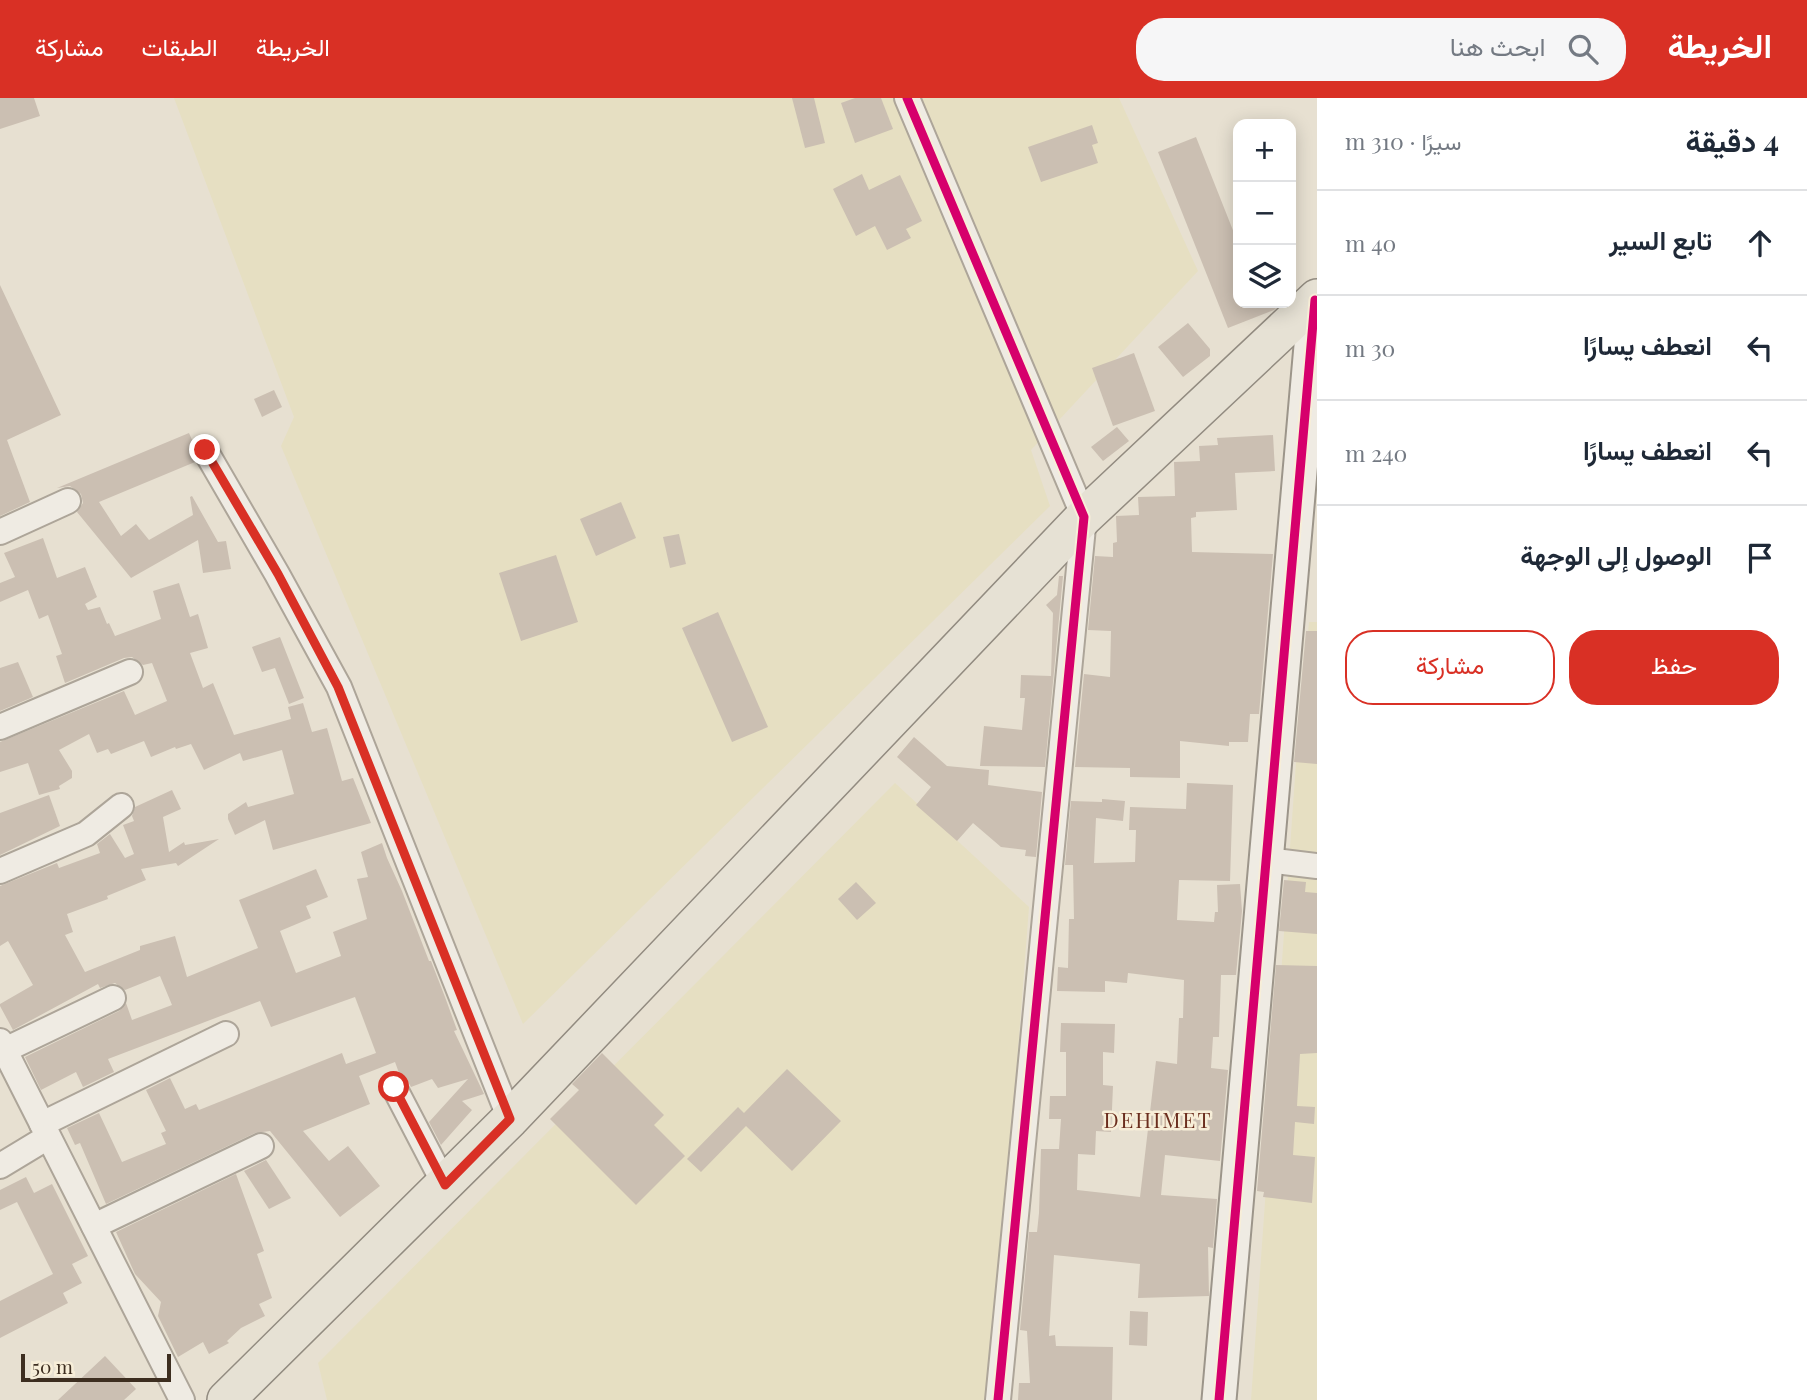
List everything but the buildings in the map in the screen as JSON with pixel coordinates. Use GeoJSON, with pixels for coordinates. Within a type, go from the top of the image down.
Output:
{"type":"FeatureCollection","features":[{"type":"Feature","properties":{"kind":"main road"},"geometry":{"type":"LineString","coordinates":[[226,1400],[510,1119],[1084,517],[1316,299]]}},
{"type":"Feature","properties":{"kind":"street"},"geometry":{"type":"LineString","coordinates":[[907,98],[1084,517],[998,1400]]}},
{"type":"Feature","properties":{"kind":"street"},"geometry":{"type":"LineString","coordinates":[[1219,1400],[1316,299]]}},
{"type":"Feature","properties":{"kind":"street"},"geometry":{"type":"LineString","coordinates":[[205,450],[278,574],[338,687],[510,1119]]}},
{"type":"Feature","properties":{"kind":"street"},"geometry":{"type":"LineString","coordinates":[[0,533],[68,501]]}},
{"type":"Feature","properties":{"kind":"street"},"geometry":{"type":"LineString","coordinates":[[0,727],[130,672]]}},
{"type":"Feature","properties":{"kind":"street"},"geometry":{"type":"LineString","coordinates":[[0,871],[86,834],[121,806]]}},
{"type":"Feature","properties":{"kind":"street"},"geometry":{"type":"LineString","coordinates":[[1267,860],[1317,866]]}},
{"type":"Feature","properties":{"kind":"street"},"geometry":{"type":"LineString","coordinates":[[113,998],[2,1046],[182,1400]]}},
{"type":"Feature","properties":{"kind":"street"},"geometry":{"type":"LineString","coordinates":[[0,1166],[45,1130],[226,1034]]}},
{"type":"Feature","properties":{"kind":"street"},"geometry":{"type":"LineString","coordinates":[[394,1087],[445,1185]]}},
{"type":"Feature","properties":{"kind":"street"},"geometry":{"type":"LineString","coordinates":[[94,1226],[261,1146]]}},
{"type":"Feature","properties":{"kind":"shaded area"},"geometry":{"type":"Polygon","coordinates":[[[174,98],[1119,98],[1198,271],[1031,450],[1050,506],[523,1024],[281,446],[294,417],[174,98]]]}},
{"type":"Feature","properties":{"kind":"shaded area"},"geometry":{"type":"Polygon","coordinates":[[[1309,622],[1317,622],[1317,1400],[1251,1400],[1296,763],[1309,622]]]}},
{"type":"Feature","properties":{"kind":"shaded area"},"geometry":{"type":"Polygon","coordinates":[[[895,783],[1029,907],[991,1400],[327,1400],[318,1363],[895,783]]]}},
{"type":"Feature","properties":{"kind":"cycle path"},"geometry":{"type":"LineString","coordinates":[[907,98],[1084,517],[998,1400]]}},
{"type":"Feature","properties":{"kind":"cycle path"},"geometry":{"type":"LineString","coordinates":[[1219,1400],[1315,300]]}},
{"type":"Feature","properties":{"kind":"district","name":"DEHIMET"},"geometry":{"type":"Point","coordinates":[1158,1119]}},
{"type":"Feature","properties":{"kind":"route"},"geometry":{"type":"LineString","coordinates":[[205,450],[278,574],[338,687],[510,1119],[445,1185],[394,1087]]}}]}
